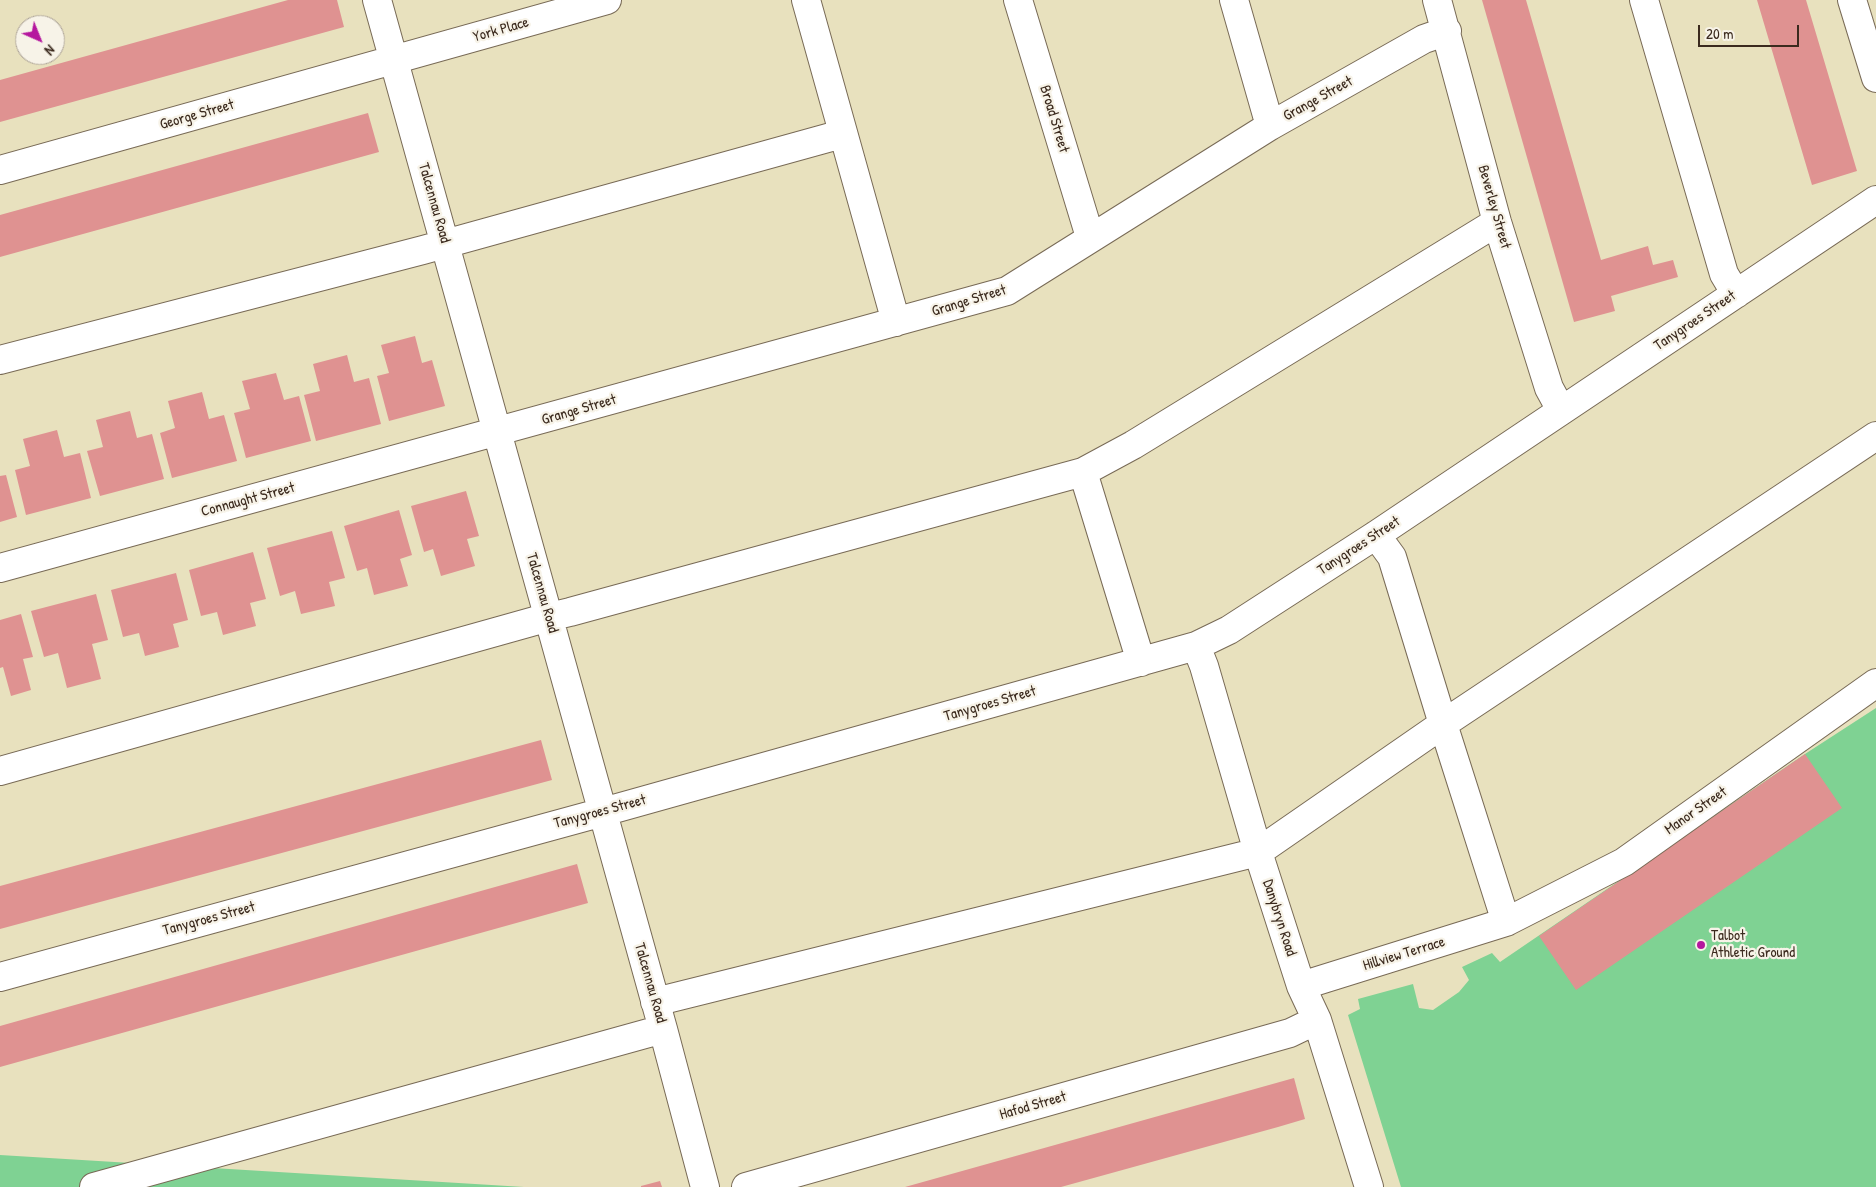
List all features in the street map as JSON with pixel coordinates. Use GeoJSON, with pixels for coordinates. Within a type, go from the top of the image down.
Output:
{"type":"FeatureCollection","features":[{"type":"Feature","properties":{"kind":"street","name":"Talcennau Road"},"geometry":{"type":"LineString","coordinates":[[378,0],[705,1187]]}},
{"type":"Feature","properties":{"kind":"street","name":"York Place"},"geometry":{"type":"LineString","coordinates":[[394,61],[607,0]]}},
{"type":"Feature","properties":{"kind":"street"},"geometry":{"type":"LineString","coordinates":[[806,0],[896,322]]}},
{"type":"Feature","properties":{"kind":"street","name":"Broad Street"},"geometry":{"type":"LineString","coordinates":[[1018,0],[1090,238]]}},
{"type":"Feature","properties":{"kind":"street"},"geometry":{"type":"LineString","coordinates":[[1234,0],[1270,126]]}},
{"type":"Feature","properties":{"kind":"street","name":"Beverley Street"},"geometry":{"type":"LineString","coordinates":[[1438,0],[1498,222],[1548,388],[1561,410]]}},
{"type":"Feature","properties":{"kind":"street"},"geometry":{"type":"LineString","coordinates":[[1644,0],[1724,274],[1736,294]]}},
{"type":"Feature","properties":{"kind":"street"},"geometry":{"type":"LineString","coordinates":[[1852,0],[1876,78]]}},
{"type":"Feature","properties":{"kind":"street","name":"Grange Street"},"geometry":{"type":"LineString","coordinates":[[496,433],[1006,291],[1270,126],[1424,39],[1447,31]]}},
{"type":"Feature","properties":{"kind":"street","name":"George Street"},"geometry":{"type":"LineString","coordinates":[[0,170],[394,61]]}},
{"type":"Feature","properties":{"kind":"street"},"geometry":{"type":"LineString","coordinates":[[0,360],[446,244],[842,134]]}},
{"type":"Feature","properties":{"kind":"street","name":"Tanygroes Street"},"geometry":{"type":"LineString","coordinates":[[0,977],[603,812],[1196,646],[1229,630],[1376,535],[1876,200]]}},
{"type":"Feature","properties":{"kind":"street"},"geometry":{"type":"LineString","coordinates":[[0,771],[549,616],[570,612],[1083,472],[1142,439],[1498,222]]}},
{"type":"Feature","properties":{"kind":"street","name":"Connaught Street"},"geometry":{"type":"LineString","coordinates":[[0,568],[496,433]]}},
{"type":"Feature","properties":{"kind":"street"},"geometry":{"type":"LineString","coordinates":[[655,1002],[1258,852],[1443,724],[1876,436]]}},
{"type":"Feature","properties":{"kind":"street"},"geometry":{"type":"LineString","coordinates":[[1083,472],[1142,662]]}},
{"type":"Feature","properties":{"kind":"street"},"geometry":{"type":"LineString","coordinates":[[1376,535],[1392,558],[1506,922]]}},
{"type":"Feature","properties":{"kind":"street","name":"Danybryn Road"},"geometry":{"type":"LineString","coordinates":[[1196,646],[1204,666],[1258,852],[1301,986],[1317,1020],[1369,1187]]}},
{"type":"Feature","properties":{"kind":"street","name":"Manor Street"},"geometry":{"type":"LineString","coordinates":[[1506,922],[1624,862],[1876,682]]}},
{"type":"Feature","properties":{"kind":"street","name":"Hillview Terrace"},"geometry":{"type":"LineString","coordinates":[[1301,986],[1506,922]]}},
{"type":"Feature","properties":{"kind":"street","name":"Hafod Street"},"geometry":{"type":"LineString","coordinates":[[746,1187],[1290,1033],[1317,1020]]}},
{"type":"Feature","properties":{"kind":"street"},"geometry":{"type":"LineString","coordinates":[[94,1187],[663,1029]]}},
{"type":"Feature","properties":{"kind":"green space","name":"Talbot Athletic Ground"},"geometry":{"type":"Polygon","coordinates":[[[1876,708],[1876,1187],[1401,1187],[1348,1015],[1360,1009],[1358,999],[1413,984],[1419,1008],[1433,1010],[1459,992],[1469,980],[1462,967],[1492,953],[1500,962],[1805,754],[1876,708]]]}},
{"type":"Feature","properties":{"kind":"green space"},"geometry":{"type":"Polygon","coordinates":[[[0,1155],[524,1187],[0,1187],[0,1155]]]}},
{"type":"Feature","properties":{"kind":"building"},"geometry":{"type":"Polygon","coordinates":[[[288,0],[337,0],[344,27],[0,122],[0,80],[54,65],[65,65],[65,62],[288,0]]]}},
{"type":"Feature","properties":{"kind":"building"},"geometry":{"type":"Polygon","coordinates":[[[1482,0],[1526,0],[1601,260],[1648,246],[1653,265],[1673,260],[1678,277],[1611,296],[1615,311],[1574,322],[1482,0]]]}},
{"type":"Feature","properties":{"kind":"building"},"geometry":{"type":"Polygon","coordinates":[[[1757,0],[1806,0],[1857,171],[1812,185],[1757,0]]]}},
{"type":"Feature","properties":{"kind":"building"},"geometry":{"type":"Polygon","coordinates":[[[368,113],[379,152],[0,257],[0,215],[368,113]]]}},
{"type":"Feature","properties":{"kind":"building"},"geometry":{"type":"Polygon","coordinates":[[[415,336],[422,363],[432,360],[445,406],[389,421],[377,376],[389,373],[381,345],[415,336]]]}},
{"type":"Feature","properties":{"kind":"building"},"geometry":{"type":"Polygon","coordinates":[[[347,355],[354,382],[369,378],[381,424],[316,441],[304,395],[320,391],[313,364],[347,355]]]}},
{"type":"Feature","properties":{"kind":"building"},"geometry":{"type":"Polygon","coordinates":[[[276,373],[284,400],[299,396],[311,441],[246,458],[234,413],[250,409],[242,381],[276,373]]]}},
{"type":"Feature","properties":{"kind":"building"},"geometry":{"type":"Polygon","coordinates":[[[202,392],[209,419],[224,415],[237,461],[172,478],[160,433],[175,428],[168,401],[202,392]]]}},
{"type":"Feature","properties":{"kind":"building"},"geometry":{"type":"Polygon","coordinates":[[[130,411],[137,438],[152,434],[164,479],[100,496],[87,451],[103,447],[96,420],[130,411]]]}},
{"type":"Feature","properties":{"kind":"building"},"geometry":{"type":"Polygon","coordinates":[[[57,430],[64,457],[80,453],[91,498],[26,515],[15,470],[30,466],[23,439],[57,430]]]}},
{"type":"Feature","properties":{"kind":"building"},"geometry":{"type":"Polygon","coordinates":[[[6,475],[17,517],[0,522],[0,476],[6,475]]]}},
{"type":"Feature","properties":{"kind":"building"},"geometry":{"type":"Polygon","coordinates":[[[466,491],[479,536],[467,539],[475,566],[441,576],[433,549],[424,552],[411,506],[466,491]]]}},
{"type":"Feature","properties":{"kind":"building"},"geometry":{"type":"Polygon","coordinates":[[[399,510],[412,555],[400,559],[408,586],[374,595],[367,568],[357,571],[344,526],[399,510]]]}},
{"type":"Feature","properties":{"kind":"building"},"geometry":{"type":"Polygon","coordinates":[[[332,531],[345,578],[329,582],[335,606],[301,614],[295,591],[280,596],[267,548],[332,531]]]}},
{"type":"Feature","properties":{"kind":"building"},"geometry":{"type":"Polygon","coordinates":[[[253,552],[266,599],[250,603],[256,626],[223,635],[217,612],[201,616],[189,570],[253,552]]]}},
{"type":"Feature","properties":{"kind":"building"},"geometry":{"type":"Polygon","coordinates":[[[176,573],[188,620],[173,624],[179,647],[145,656],[139,633],[123,637],[111,590],[176,573]]]}},
{"type":"Feature","properties":{"kind":"building"},"geometry":{"type":"Polygon","coordinates":[[[96,594],[108,640],[92,644],[101,679],[67,688],[58,653],[44,657],[31,611],[96,594]]]}},
{"type":"Feature","properties":{"kind":"building"},"geometry":{"type":"Polygon","coordinates":[[[21,614],[33,657],[23,659],[31,690],[11,696],[3,667],[0,668],[0,620],[21,614]]]}},
{"type":"Feature","properties":{"kind":"building"},"geometry":{"type":"Polygon","coordinates":[[[541,740],[552,780],[0,929],[0,886],[541,740]]]}},
{"type":"Feature","properties":{"kind":"building"},"geometry":{"type":"Polygon","coordinates":[[[1805,754],[1842,808],[1576,990],[1539,936],[1805,754]]]}},
{"type":"Feature","properties":{"kind":"building"},"geometry":{"type":"Polygon","coordinates":[[[577,864],[588,903],[0,1067],[0,1026],[577,864]]]}},
{"type":"Feature","properties":{"kind":"building"},"geometry":{"type":"Polygon","coordinates":[[[1294,1078],[1305,1119],[1278,1127],[1061,1187],[905,1187],[1294,1078]]]}},
{"type":"Feature","properties":{"kind":"building"},"geometry":{"type":"Polygon","coordinates":[[[660,1181],[662,1187],[641,1187],[641,1186],[660,1181]]]}},
{"type":"Feature","properties":{"kind":"place","name":"Talbot Athletic Ground"},"geometry":{"type":"Point","coordinates":[1701,945]}}]}
